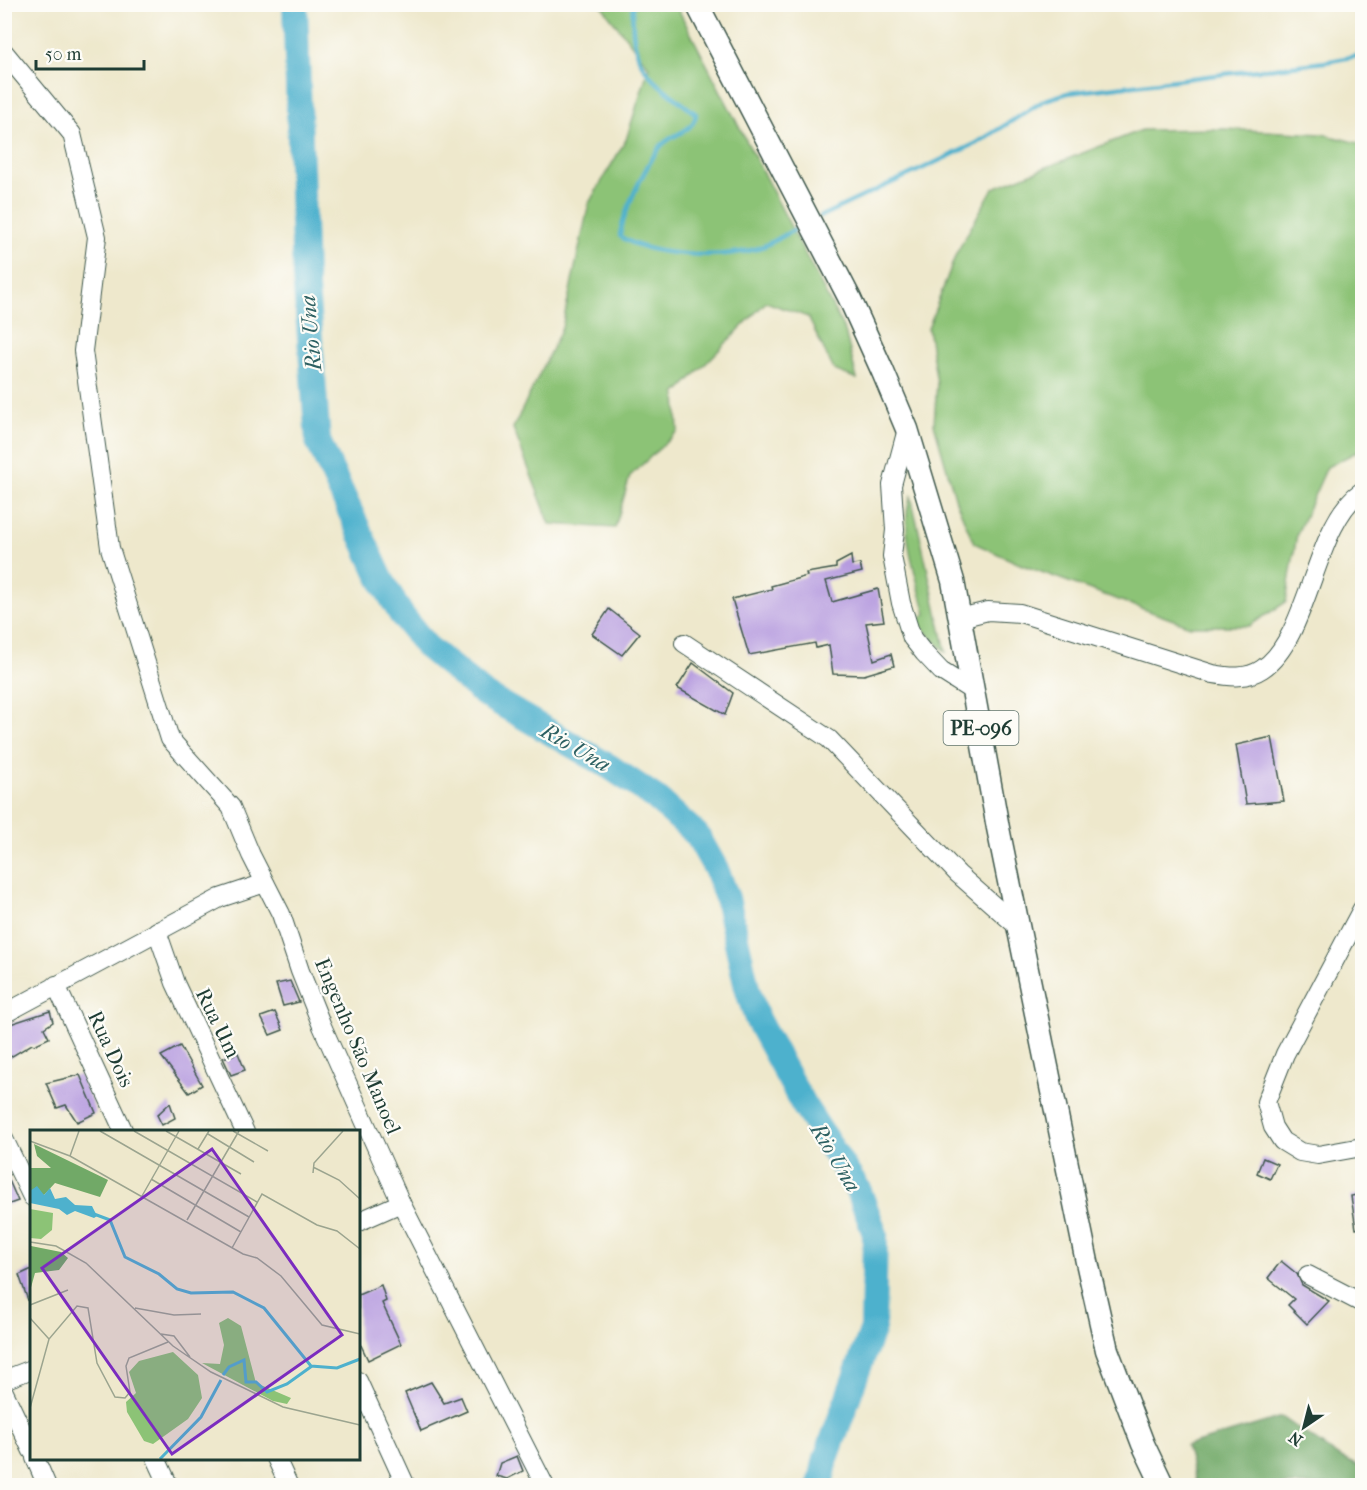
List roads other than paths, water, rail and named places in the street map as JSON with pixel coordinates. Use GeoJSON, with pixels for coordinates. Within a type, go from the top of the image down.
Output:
{"type":"FeatureCollection","features":[{"type":"Feature","properties":{"kind":"main road","name":"PE-096"},"geometry":{"type":"LineString","coordinates":[[697,4],[849,297],[907,429],[938,527],[960,618],[1017,926],[1107,1350],[1139,1435],[1163,1485]]}},
{"type":"Feature","properties":{"kind":"street","name":"Engenho São Manoel"},"geometry":{"type":"LineString","coordinates":[[4,52],[72,134],[97,237],[83,351],[110,548],[170,739],[231,807],[281,914],[322,1026],[401,1203],[545,1485]]}},
{"type":"Feature","properties":{"kind":"street"},"geometry":{"type":"LineString","coordinates":[[907,429],[892,485],[895,530],[892,556],[902,629],[941,671],[974,692]]}},
{"type":"Feature","properties":{"kind":"street"},"geometry":{"type":"LineString","coordinates":[[960,618],[988,611],[1020,613],[1213,674],[1235,678],[1247,675],[1263,669],[1280,650],[1338,520],[1346,505],[1362,491]]}},
{"type":"Feature","properties":{"kind":"street"},"geometry":{"type":"LineString","coordinates":[[684,644],[829,739],[958,874],[1017,926]]}},
{"type":"Feature","properties":{"kind":"street"},"geometry":{"type":"LineString","coordinates":[[4,1014],[220,898],[265,883]]}},
{"type":"Feature","properties":{"kind":"street"},"geometry":{"type":"LineString","coordinates":[[1362,909],[1285,1054],[1266,1102],[1273,1127],[1282,1141],[1300,1152],[1318,1155],[1362,1147]]}},
{"type":"Feature","properties":{"kind":"street","name":"Rua Um"},"geometry":{"type":"LineString","coordinates":[[157,931],[171,975],[245,1130]]}},
{"type":"Feature","properties":{"kind":"street","name":"Rua Dois"},"geometry":{"type":"LineString","coordinates":[[56,985],[124,1130]]}},
{"type":"Feature","properties":{"kind":"street"},"geometry":{"type":"LineString","coordinates":[[4,1138],[30,1193]]}},
{"type":"Feature","properties":{"kind":"street"},"geometry":{"type":"LineString","coordinates":[[360,1221],[401,1203]]}},
{"type":"Feature","properties":{"kind":"street"},"geometry":{"type":"LineString","coordinates":[[1308,1275],[1362,1303]]}},
{"type":"Feature","properties":{"kind":"street"},"geometry":{"type":"LineString","coordinates":[[4,1380],[30,1369]]}},
{"type":"Feature","properties":{"kind":"street"},"geometry":{"type":"LineString","coordinates":[[360,1386],[406,1485]]}},
{"type":"Feature","properties":{"kind":"street"},"geometry":{"type":"LineString","coordinates":[[4,1392],[30,1447]]}},
{"type":"Feature","properties":{"kind":"street"},"geometry":{"type":"LineString","coordinates":[[36,1460],[47,1485]]}},
{"type":"Feature","properties":{"kind":"street"},"geometry":{"type":"LineString","coordinates":[[157,1460],[169,1485]]}},
{"type":"Feature","properties":{"kind":"street"},"geometry":{"type":"LineString","coordinates":[[277,1460],[289,1485]]}},
{"type":"Feature","properties":{"kind":"waterway","name":"Rio Una"},"geometry":{"type":"LineString","coordinates":[[295,4],[305,275],[318,441],[381,579],[401,614],[426,646],[484,694],[610,767],[656,798],[697,835],[716,869],[727,898],[747,988],[757,1019],[803,1104],[859,1191],[875,1234],[873,1328],[826,1458],[820,1486]]}},
{"type":"Feature","properties":{"kind":"waterway"},"geometry":{"type":"LineString","coordinates":[[633,4],[635,43],[645,70],[696,114],[687,129],[665,142],[654,155],[630,203],[620,236],[633,243],[665,252],[702,255],[737,253],[758,248],[798,228]]}},
{"type":"Feature","properties":{"kind":"waterway"},"geometry":{"type":"LineString","coordinates":[[821,216],[977,143],[1045,100],[1068,93],[1325,62],[1362,55]]}}]}
